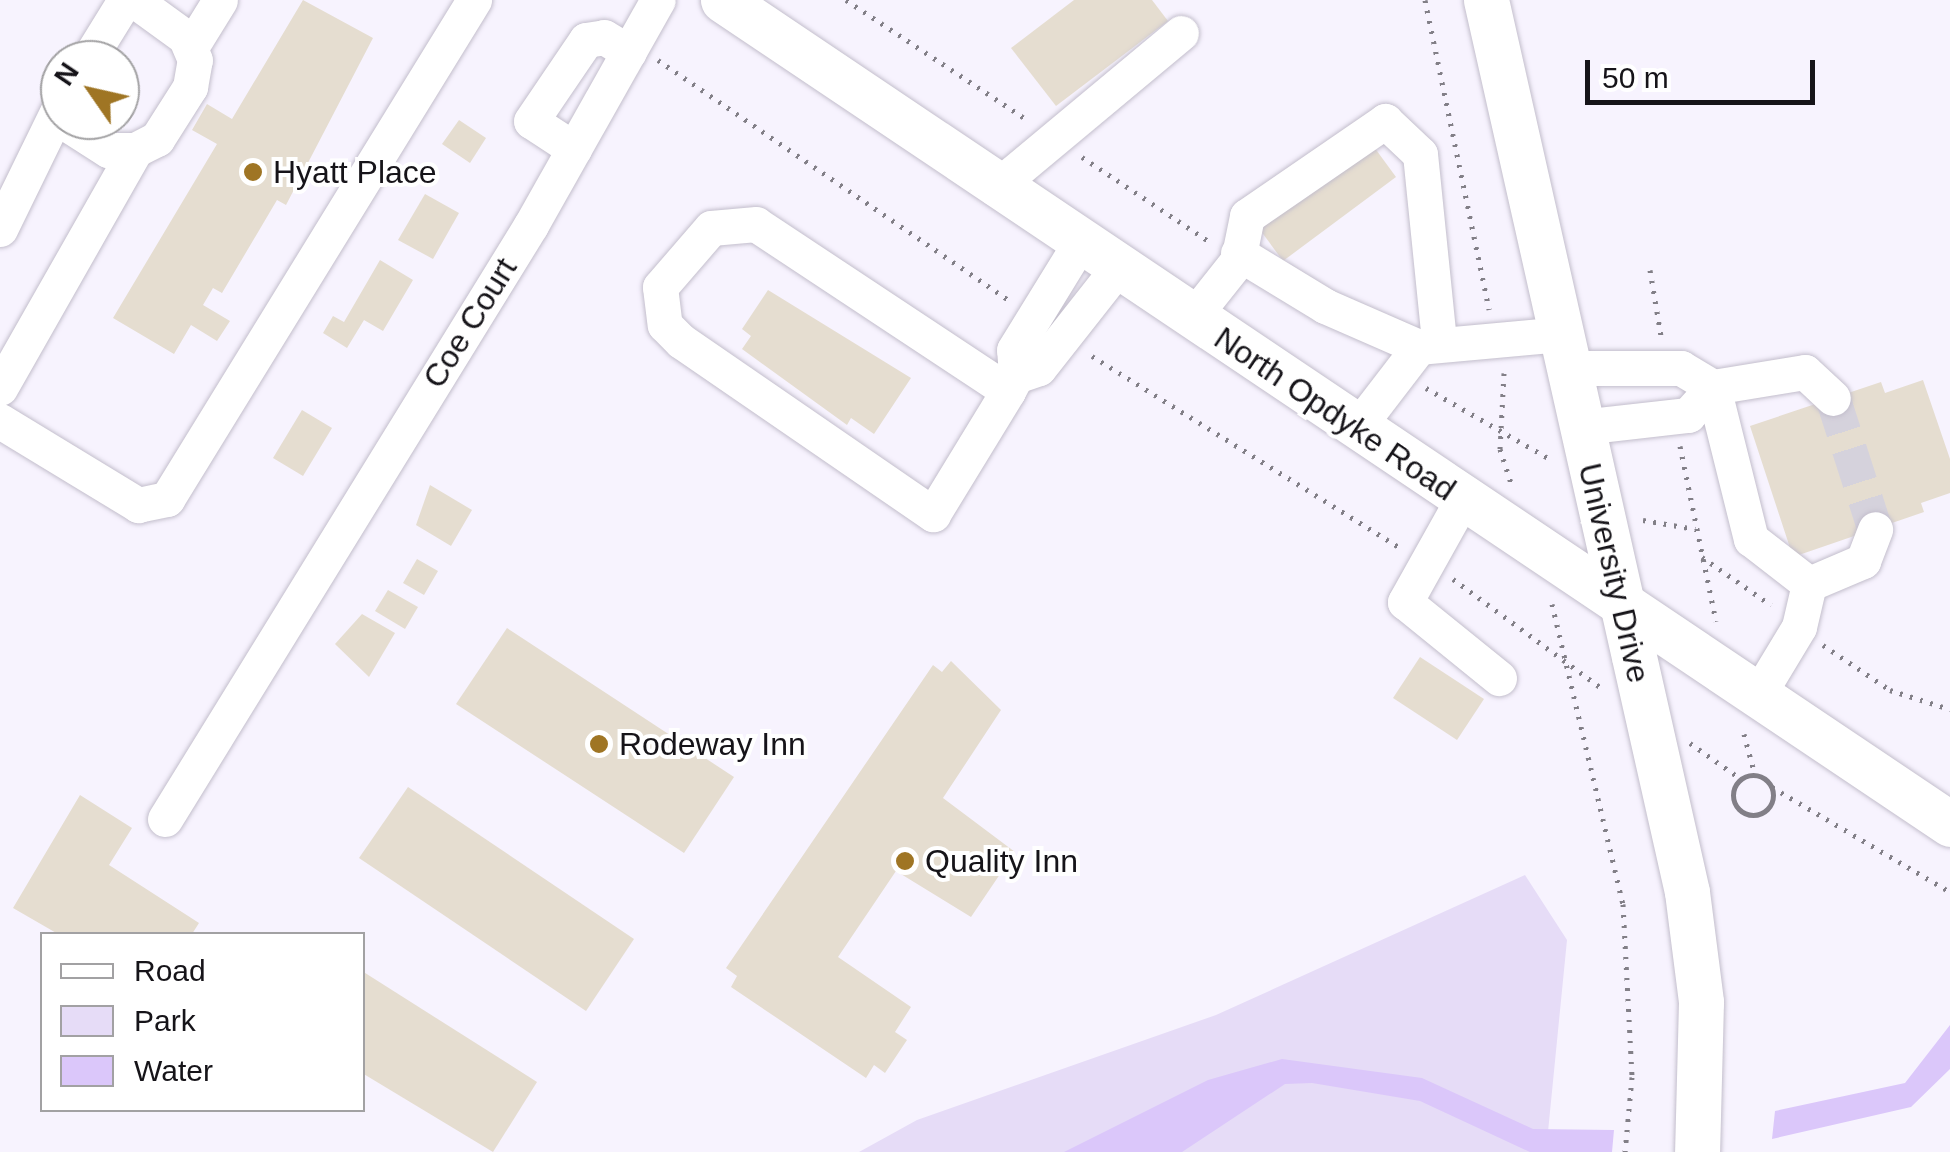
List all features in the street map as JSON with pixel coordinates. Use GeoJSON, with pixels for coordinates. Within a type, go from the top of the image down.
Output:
{"type":"FeatureCollection","features":[{"type":"Feature","properties":{"kind":"main road","name":"North Opdyke Road"},"geometry":{"type":"LineString","coordinates":[[724,0],[1078,246],[1950,824]]}},
{"type":"Feature","properties":{"kind":"main road","name":"University Drive"},"geometry":{"type":"LineString","coordinates":[[1486,0],[1687,892],[1701,1002],[1696,1152]]}},
{"type":"Feature","properties":{"kind":"street"},"geometry":{"type":"LineString","coordinates":[[100,40],[125,0]]}},
{"type":"Feature","properties":{"kind":"street"},"geometry":{"type":"LineString","coordinates":[[134,0],[191,47]]}},
{"type":"Feature","properties":{"kind":"street"},"geometry":{"type":"LineString","coordinates":[[94,140],[108,150],[136,150],[158,139],[190,87],[191,47],[220,0]]}},
{"type":"Feature","properties":{"kind":"street","name":"Coe Court"},"geometry":{"type":"LineString","coordinates":[[166,819],[272,639],[574,149],[658,0]]}},
{"type":"Feature","properties":{"kind":"street"},"geometry":{"type":"LineString","coordinates":[[0,421],[138,505],[167,499],[457,6]]}},
{"type":"Feature","properties":{"kind":"street"},"geometry":{"type":"LineString","coordinates":[[996,188],[1181,33]]}},
{"type":"Feature","properties":{"kind":"street"},"geometry":{"type":"LineString","coordinates":[[574,149],[531,121],[586,40],[604,38],[629,52]]}},
{"type":"Feature","properties":{"kind":"street"},"geometry":{"type":"LineString","coordinates":[[1192,318],[1238,256],[1256,208],[1370,126],[1396,124],[1420,154],[1419,351],[1356,429]]}},
{"type":"Feature","properties":{"kind":"street"},"geometry":{"type":"LineString","coordinates":[[0,230],[12,184],[42,140]]}},
{"type":"Feature","properties":{"kind":"street"},"geometry":{"type":"LineString","coordinates":[[0,388],[136,150]]}},
{"type":"Feature","properties":{"kind":"street"},"geometry":{"type":"LineString","coordinates":[[1012,384],[756,224],[710,228],[671,266],[660,309],[682,342],[933,514],[1012,384],[1014,350],[1078,246]]}},
{"type":"Feature","properties":{"kind":"street"},"geometry":{"type":"LineString","coordinates":[[1238,256],[1324,306],[1419,351],[1565,351],[1682,368],[1712,388],[1751,539],[1808,584]]}},
{"type":"Feature","properties":{"kind":"street"},"geometry":{"type":"LineString","coordinates":[[1012,384],[1039,368],[1116,270]]}},
{"type":"Feature","properties":{"kind":"street"},"geometry":{"type":"LineString","coordinates":[[1581,426],[1688,415],[1712,388],[1784,370],[1821,378],[1833,398]]}},
{"type":"Feature","properties":{"kind":"street"},"geometry":{"type":"LineString","coordinates":[[1462,500],[1405,602],[1499,678]]}},
{"type":"Feature","properties":{"kind":"street"},"geometry":{"type":"LineString","coordinates":[[1808,584],[1862,561],[1875,529]]}},
{"type":"Feature","properties":{"kind":"street"},"geometry":{"type":"LineString","coordinates":[[1758,695],[1799,627],[1808,584]]}},
{"type":"Feature","properties":{"kind":"path"},"geometry":{"type":"LineString","coordinates":[[846,0],[1238,256]]}},
{"type":"Feature","properties":{"kind":"path"},"geometry":{"type":"LineString","coordinates":[[1425,0],[1493,326]]}},
{"type":"Feature","properties":{"kind":"path"},"geometry":{"type":"LineString","coordinates":[[1650,270],[1664,349]]}},
{"type":"Feature","properties":{"kind":"path"},"geometry":{"type":"LineString","coordinates":[[1419,351],[1442,402],[1516,436]]}},
{"type":"Feature","properties":{"kind":"path"},"geometry":{"type":"LineString","coordinates":[[1500,448],[1502,364]]}},
{"type":"Feature","properties":{"kind":"path"},"geometry":{"type":"LineString","coordinates":[[1679,438],[1707,586]]}},
{"type":"Feature","properties":{"kind":"path"},"geometry":{"type":"LineString","coordinates":[[1646,522],[1695,530]]}},
{"type":"Feature","properties":{"kind":"path"},"geometry":{"type":"LineString","coordinates":[[1699,556],[1782,613]]}},
{"type":"Feature","properties":{"kind":"path"},"geometry":{"type":"LineString","coordinates":[[1816,640],[1890,690],[1950,709]]}},
{"type":"Feature","properties":{"kind":"path"},"geometry":{"type":"LineString","coordinates":[[1565,642],[1624,904],[1632,1076],[1625,1152]]}},
{"type":"Feature","properties":{"kind":"path"},"geometry":{"type":"LineString","coordinates":[[1750,757],[1755,775],[1772,788],[1950,892]]}},
{"type":"Feature","properties":{"kind":"path"},"geometry":{"type":"LineString","coordinates":[[1729,767],[1740,779]]}},
{"type":"Feature","properties":{"kind":"path"},"geometry":{"type":"LineString","coordinates":[[1740,779],[1755,775]]}},
{"type":"Feature","properties":{"kind":"path"},"geometry":{"type":"LineString","coordinates":[[1740,779],[1734,800],[1748,815],[1768,808],[1772,788]]}},
{"type":"Feature","properties":{"kind":"green space"},"geometry":{"type":"Polygon","coordinates":[[[1525,875],[1567,940],[1546,1152],[859,1152],[917,1120],[1216,1015],[1525,875]]]}},
{"type":"Feature","properties":{"kind":"water"},"geometry":{"type":"Polygon","coordinates":[[[1950,1025],[1950,1069],[1911,1107],[1772,1139],[1775,1111],[1905,1083],[1950,1025]]]}},
{"type":"Feature","properties":{"kind":"water"},"geometry":{"type":"Polygon","coordinates":[[[1282,1059],[1422,1078],[1533,1129],[1614,1130],[1612,1152],[1530,1152],[1420,1101],[1312,1083],[1285,1084],[1182,1152],[1064,1152],[1208,1080],[1282,1059]]]}},
{"type":"Feature","properties":{"kind":"building","name":"Hyatt Place"},"geometry":{"type":"Polygon","coordinates":[[[303,0],[373,38],[286,205],[277,200],[222,293],[213,288],[203,305],[230,321],[217,341],[191,325],[174,354],[113,318],[217,144],[192,130],[207,104],[232,119],[303,0]]]}},
{"type":"Feature","properties":{"kind":"building"},"geometry":{"type":"Polygon","coordinates":[[[1074,0],[1152,0],[1168,21],[1056,106],[1011,48],[1074,0]]]}},
{"type":"Feature","properties":{"kind":"building"},"geometry":{"type":"Polygon","coordinates":[[[459,120],[486,138],[470,163],[442,144],[459,120]]]}},
{"type":"Feature","properties":{"kind":"building"},"geometry":{"type":"Polygon","coordinates":[[[1366,136],[1396,177],[1283,261],[1252,219],[1366,136]]]}},
{"type":"Feature","properties":{"kind":"building"},"geometry":{"type":"Polygon","coordinates":[[[425,194],[459,213],[433,259],[398,240],[425,194]]]}},
{"type":"Feature","properties":{"kind":"building"},"geometry":{"type":"Polygon","coordinates":[[[380,260],[413,280],[383,331],[364,320],[347,348],[323,333],[333,316],[344,322],[380,260]]]}},
{"type":"Feature","properties":{"kind":"building"},"geometry":{"type":"Polygon","coordinates":[[[768,290],[911,378],[874,434],[851,418],[847,425],[742,349],[751,336],[742,329],[768,290]]]}},
{"type":"Feature","properties":{"kind":"building"},"geometry":{"type":"Polygon","coordinates":[[[1923,380],[1950,459],[1950,493],[1921,503],[1924,512],[1793,557],[1750,426],[1881,382],[1885,393],[1923,380]]]}},
{"type":"Feature","properties":{"kind":"building"},"geometry":{"type":"Polygon","coordinates":[[[302,410],[332,428],[303,476],[273,458],[302,410]]]}},
{"type":"Feature","properties":{"kind":"building"},"geometry":{"type":"Polygon","coordinates":[[[430,485],[472,510],[451,546],[416,525],[430,485]]]}},
{"type":"Feature","properties":{"kind":"building"},"geometry":{"type":"Polygon","coordinates":[[[417,559],[438,571],[424,595],[403,583],[417,559]]]}},
{"type":"Feature","properties":{"kind":"building"},"geometry":{"type":"Polygon","coordinates":[[[388,590],[418,607],[405,629],[375,611],[388,590]]]}},
{"type":"Feature","properties":{"kind":"building"},"geometry":{"type":"Polygon","coordinates":[[[362,614],[395,633],[369,677],[335,644],[362,614]]]}},
{"type":"Feature","properties":{"kind":"building"},"geometry":{"type":"Polygon","coordinates":[[[507,628],[734,777],[684,853],[456,704],[507,628]]]}},
{"type":"Feature","properties":{"kind":"building"},"geometry":{"type":"Polygon","coordinates":[[[1420,657],[1484,699],[1457,740],[1393,698],[1420,657]]]}},
{"type":"Feature","properties":{"kind":"building","name":"Quality Inn"},"geometry":{"type":"Polygon","coordinates":[[[951,661],[1001,710],[943,798],[1015,852],[971,917],[896,871],[838,957],[911,1007],[895,1032],[907,1040],[885,1073],[874,1065],[866,1078],[731,987],[737,976],[726,968],[933,665],[942,672],[951,661]]]}},
{"type":"Feature","properties":{"kind":"building"},"geometry":{"type":"Polygon","coordinates":[[[408,787],[634,939],[586,1011],[359,858],[408,787]]]}},
{"type":"Feature","properties":{"kind":"building"},"geometry":{"type":"Polygon","coordinates":[[[80,795],[132,828],[109,865],[199,923],[193,932],[55,932],[13,908],[80,795]]]}},
{"type":"Feature","properties":{"kind":"building"},"geometry":{"type":"Polygon","coordinates":[[[365,973],[537,1082],[493,1152],[365,1075],[365,973]]]}},
{"type":"Feature","properties":{"kind":"tunnel"},"geometry":{"type":"LineString","coordinates":[[1833,398],[1875,529]]}},
{"type":"Feature","properties":{"kind":"place","name":"Hyatt Place"},"geometry":{"type":"Point","coordinates":[253,172]}},
{"type":"Feature","properties":{"kind":"place","name":"Rodeway Inn"},"geometry":{"type":"Point","coordinates":[599,744]}},
{"type":"Feature","properties":{"kind":"place","name":"Quality Inn"},"geometry":{"type":"Point","coordinates":[905,861]}}]}
